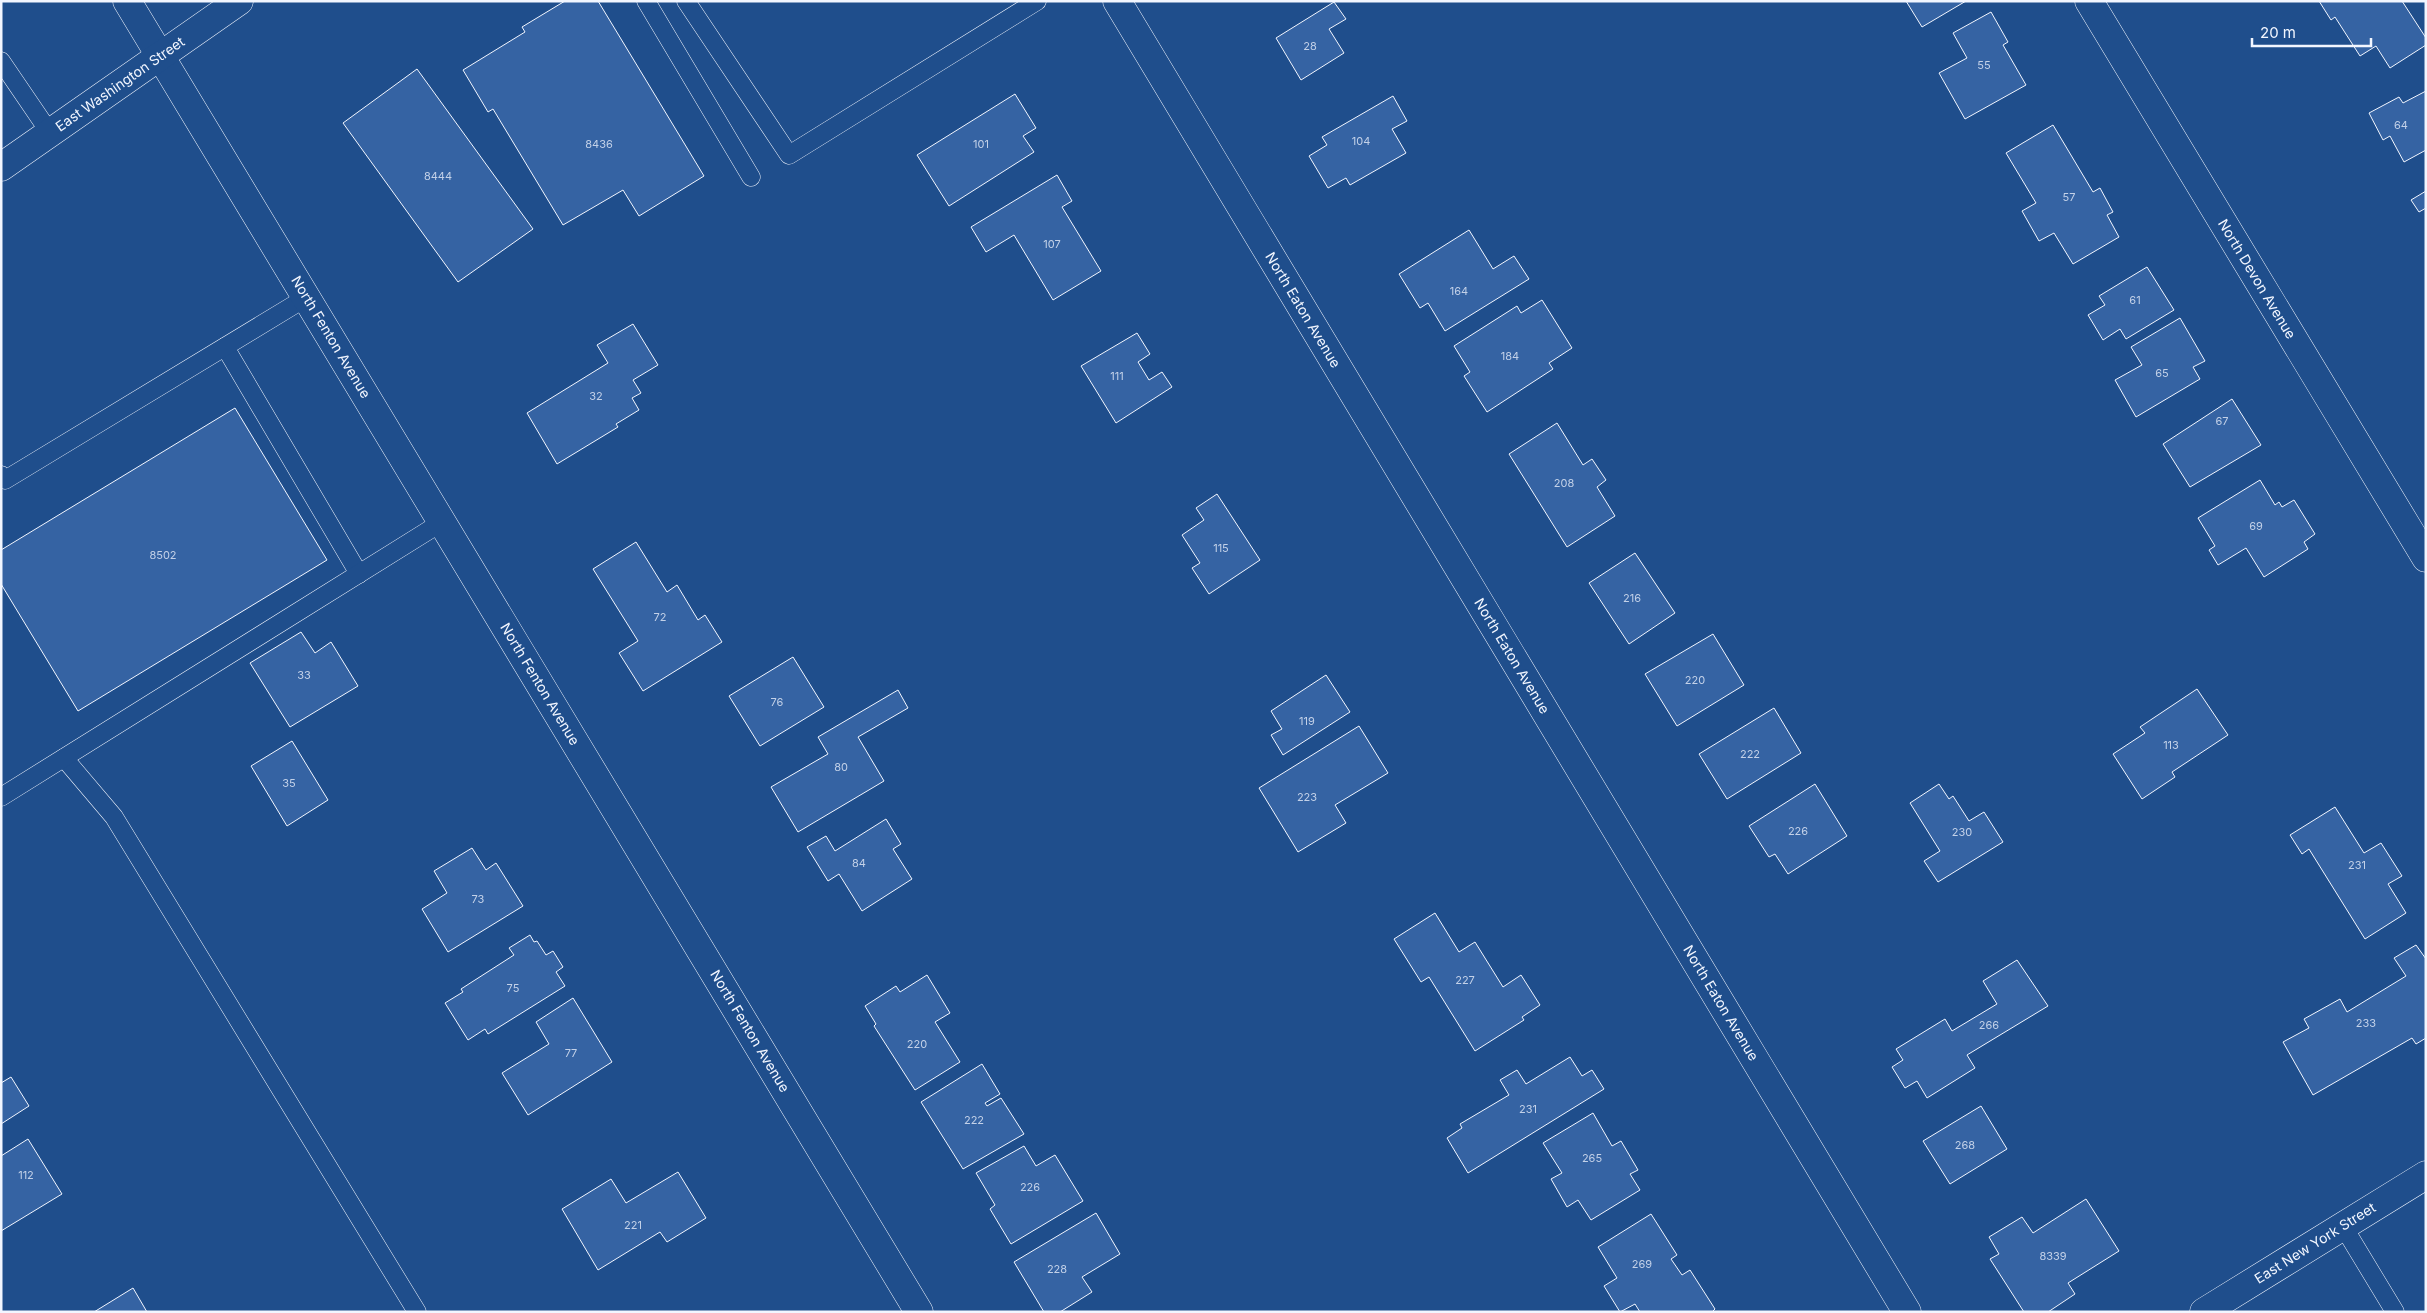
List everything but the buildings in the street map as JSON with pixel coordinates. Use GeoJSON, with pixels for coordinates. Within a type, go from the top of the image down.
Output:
{"type":"FeatureCollection","features":[{"type":"Feature","properties":{"kind":"street","name":"North Fenton Avenue"},"geometry":{"type":"LineString","coordinates":[[127,1],[920,1312]]}},
{"type":"Feature","properties":{"kind":"street","name":"East Washington Street"},"geometry":{"type":"LineString","coordinates":[[1,167],[240,1]]}},
{"type":"Feature","properties":{"kind":"street","name":"North Eaton Avenue"},"geometry":{"type":"LineString","coordinates":[[1117,1],[1907,1312]]}},
{"type":"Feature","properties":{"kind":"street","name":"North Devon Avenue"},"geometry":{"type":"LineString","coordinates":[[2089,1],[2426,558]]}},
{"type":"Feature","properties":{"kind":"street","name":"East New York Street"},"geometry":{"type":"LineString","coordinates":[[2204,1312],[2426,1175]]}},
{"type":"Feature","properties":{"kind":"lane"},"geometry":{"type":"LineString","coordinates":[[646,1],[751,177]]}},
{"type":"Feature","properties":{"kind":"lane"},"geometry":{"type":"LineString","coordinates":[[686,1],[788,155],[1037,1]]}},
{"type":"Feature","properties":{"kind":"lane"},"geometry":{"type":"LineString","coordinates":[[1,61],[50,133]]}},
{"type":"Feature","properties":{"kind":"lane"},"geometry":{"type":"LineString","coordinates":[[1,475],[5,480],[306,297]]}},
{"type":"Feature","properties":{"kind":"lane"},"geometry":{"type":"LineString","coordinates":[[225,347],[359,574]]}},
{"type":"Feature","properties":{"kind":"lane"},"geometry":{"type":"LineString","coordinates":[[1,797],[442,522]]}},
{"type":"Feature","properties":{"kind":"lane"},"geometry":{"type":"LineString","coordinates":[[64,758],[114,817],[417,1312]]}},
{"type":"Feature","properties":{"kind":"lane"},"geometry":{"type":"LineString","coordinates":[[2343,1226],[2395,1312]]}}]}
